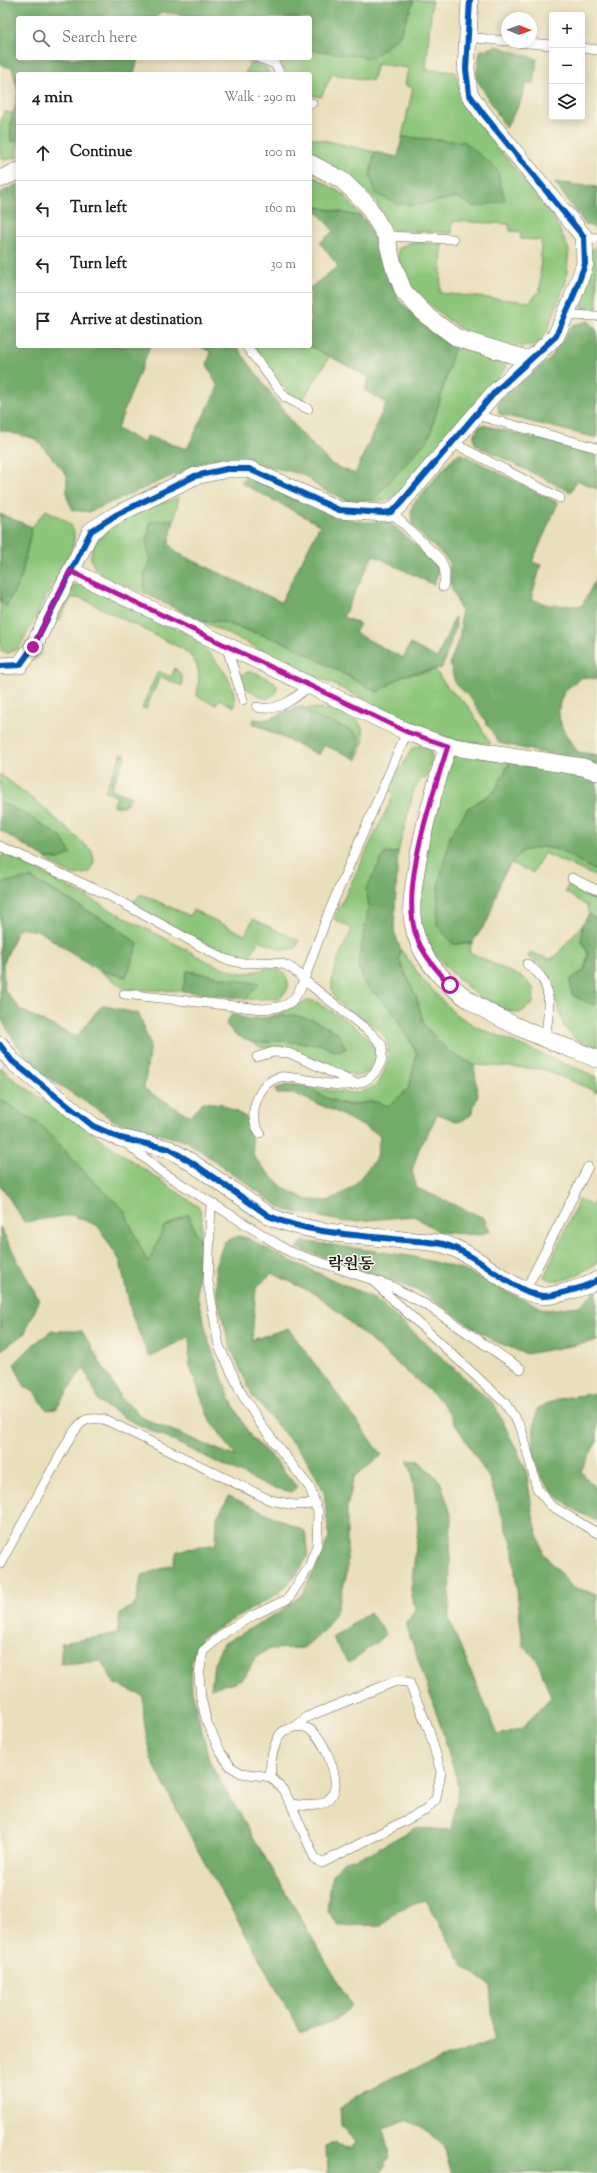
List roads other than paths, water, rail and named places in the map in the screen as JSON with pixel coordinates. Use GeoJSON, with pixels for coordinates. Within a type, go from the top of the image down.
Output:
{"type":"FeatureCollection","features":[{"type":"Feature","properties":{"kind":"street"},"geometry":{"type":"LineString","coordinates":[[0,666],[20,666],[33,647],[91,531],[116,515],[195,476],[227,469],[249,469],[339,510],[391,512],[453,444],[495,392],[556,336],[585,264],[590,237],[484,115],[470,94],[466,69],[470,0]]}},
{"type":"Feature","properties":{"kind":"street"},"geometry":{"type":"LineString","coordinates":[[312,164],[342,180],[366,203],[386,236],[393,264],[404,292],[427,316],[457,338],[530,360]]}},
{"type":"Feature","properties":{"kind":"street"},"geometry":{"type":"LineString","coordinates":[[0,179],[16,172]]}},
{"type":"Feature","properties":{"kind":"street"},"geometry":{"type":"LineString","coordinates":[[70,571],[407,732],[448,746],[583,768],[597,772]]}},
{"type":"Feature","properties":{"kind":"street"},"geometry":{"type":"LineString","coordinates":[[448,746],[431,800],[418,855],[412,895],[413,923],[424,953],[450,985],[485,1011],[509,1023],[597,1059]]}},
{"type":"Feature","properties":{"kind":"street"},"geometry":{"type":"LineString","coordinates":[[0,1045],[12,1062],[93,1126],[120,1138],[168,1148],[191,1162],[269,1216],[281,1222],[335,1232],[442,1244],[470,1255],[525,1291],[543,1296],[563,1292],[597,1280]]}},
{"type":"Feature","properties":{"kind":"lane"},"geometry":{"type":"LineString","coordinates":[[467,37],[501,40]]}},
{"type":"Feature","properties":{"kind":"lane"},"geometry":{"type":"LineString","coordinates":[[537,44],[549,45]]}},
{"type":"Feature","properties":{"kind":"lane"},"geometry":{"type":"LineString","coordinates":[[585,48],[597,50]]}},
{"type":"Feature","properties":{"kind":"lane"},"geometry":{"type":"LineString","coordinates":[[264,60],[274,64],[279,72]]}},
{"type":"Feature","properties":{"kind":"lane"},"geometry":{"type":"LineString","coordinates":[[386,236],[453,239]]}},
{"type":"Feature","properties":{"kind":"lane"},"geometry":{"type":"LineString","coordinates":[[565,315],[597,316]]}},
{"type":"Feature","properties":{"kind":"lane"},"geometry":{"type":"LineString","coordinates":[[248,348],[285,397],[308,409]]}},
{"type":"Feature","properties":{"kind":"lane"},"geometry":{"type":"LineString","coordinates":[[476,415],[597,448]]}},
{"type":"Feature","properties":{"kind":"lane"},"geometry":{"type":"LineString","coordinates":[[453,444],[560,498]]}},
{"type":"Feature","properties":{"kind":"lane"},"geometry":{"type":"LineString","coordinates":[[391,512],[440,559],[445,568],[446,578],[443,587]]}},
{"type":"Feature","properties":{"kind":"lane"},"geometry":{"type":"LineString","coordinates":[[226,645],[243,700]]}},
{"type":"Feature","properties":{"kind":"lane"},"geometry":{"type":"LineString","coordinates":[[257,707],[263,709],[276,707],[297,697],[310,685]]}},
{"type":"Feature","properties":{"kind":"lane"},"geometry":{"type":"LineString","coordinates":[[124,994],[262,1008],[281,1008],[298,996],[328,914],[407,732]]}},
{"type":"Feature","properties":{"kind":"lane"},"geometry":{"type":"LineString","coordinates":[[0,846],[108,895],[224,959],[242,963],[261,960],[285,964],[297,972],[304,980],[372,1034],[382,1045],[381,1064],[370,1079],[342,1086],[281,1076],[269,1082],[259,1093],[253,1110],[254,1125],[260,1133]]}},
{"type":"Feature","properties":{"kind":"lane"},"geometry":{"type":"LineString","coordinates":[[572,878],[597,890]]}},
{"type":"Feature","properties":{"kind":"lane"},"geometry":{"type":"LineString","coordinates":[[527,964],[541,977],[546,990],[549,1012],[545,1038]]}},
{"type":"Feature","properties":{"kind":"lane"},"geometry":{"type":"LineString","coordinates":[[257,1057],[273,1052],[289,1053],[356,1083]]}},
{"type":"Feature","properties":{"kind":"lane"},"geometry":{"type":"LineString","coordinates":[[120,1138],[162,1172],[290,1252],[391,1286],[428,1306],[521,1368]]}},
{"type":"Feature","properties":{"kind":"lane"},"geometry":{"type":"LineString","coordinates":[[525,1291],[588,1167]]}},
{"type":"Feature","properties":{"kind":"lane"},"geometry":{"type":"LineString","coordinates":[[211,1203],[208,1282],[219,1346],[243,1396],[262,1426],[310,1488],[318,1512],[317,1545],[309,1567],[288,1599],[254,1615],[228,1630],[203,1651],[199,1675],[201,1698],[207,1723],[221,1753],[231,1768],[240,1773],[271,1777]]}},
{"type":"Feature","properties":{"kind":"lane"},"geometry":{"type":"LineString","coordinates":[[371,1279],[505,1403],[521,1428],[537,1488],[550,1505],[597,1534]]}},
{"type":"Feature","properties":{"kind":"lane"},"geometry":{"type":"LineString","coordinates":[[0,1564],[69,1439],[80,1422],[92,1418],[106,1420],[270,1500],[294,1505],[315,1504]]}},
{"type":"Feature","properties":{"kind":"lane"},"geometry":{"type":"LineString","coordinates":[[396,1681],[409,1682],[429,1730],[441,1772],[436,1799],[426,1810],[322,1863],[315,1860],[291,1804],[283,1790],[271,1777],[269,1764],[274,1747],[282,1731],[296,1726],[307,1717],[396,1681]]}},
{"type":"Feature","properties":{"kind":"lane"},"geometry":{"type":"LineString","coordinates":[[291,1804],[315,1806],[327,1800],[334,1792],[334,1777],[328,1754],[321,1740],[309,1729],[296,1726]]}},
{"type":"Feature","properties":{"kind":"district","name":"락원동"},"geometry":{"type":"Point","coordinates":[351,1265]}}]}
